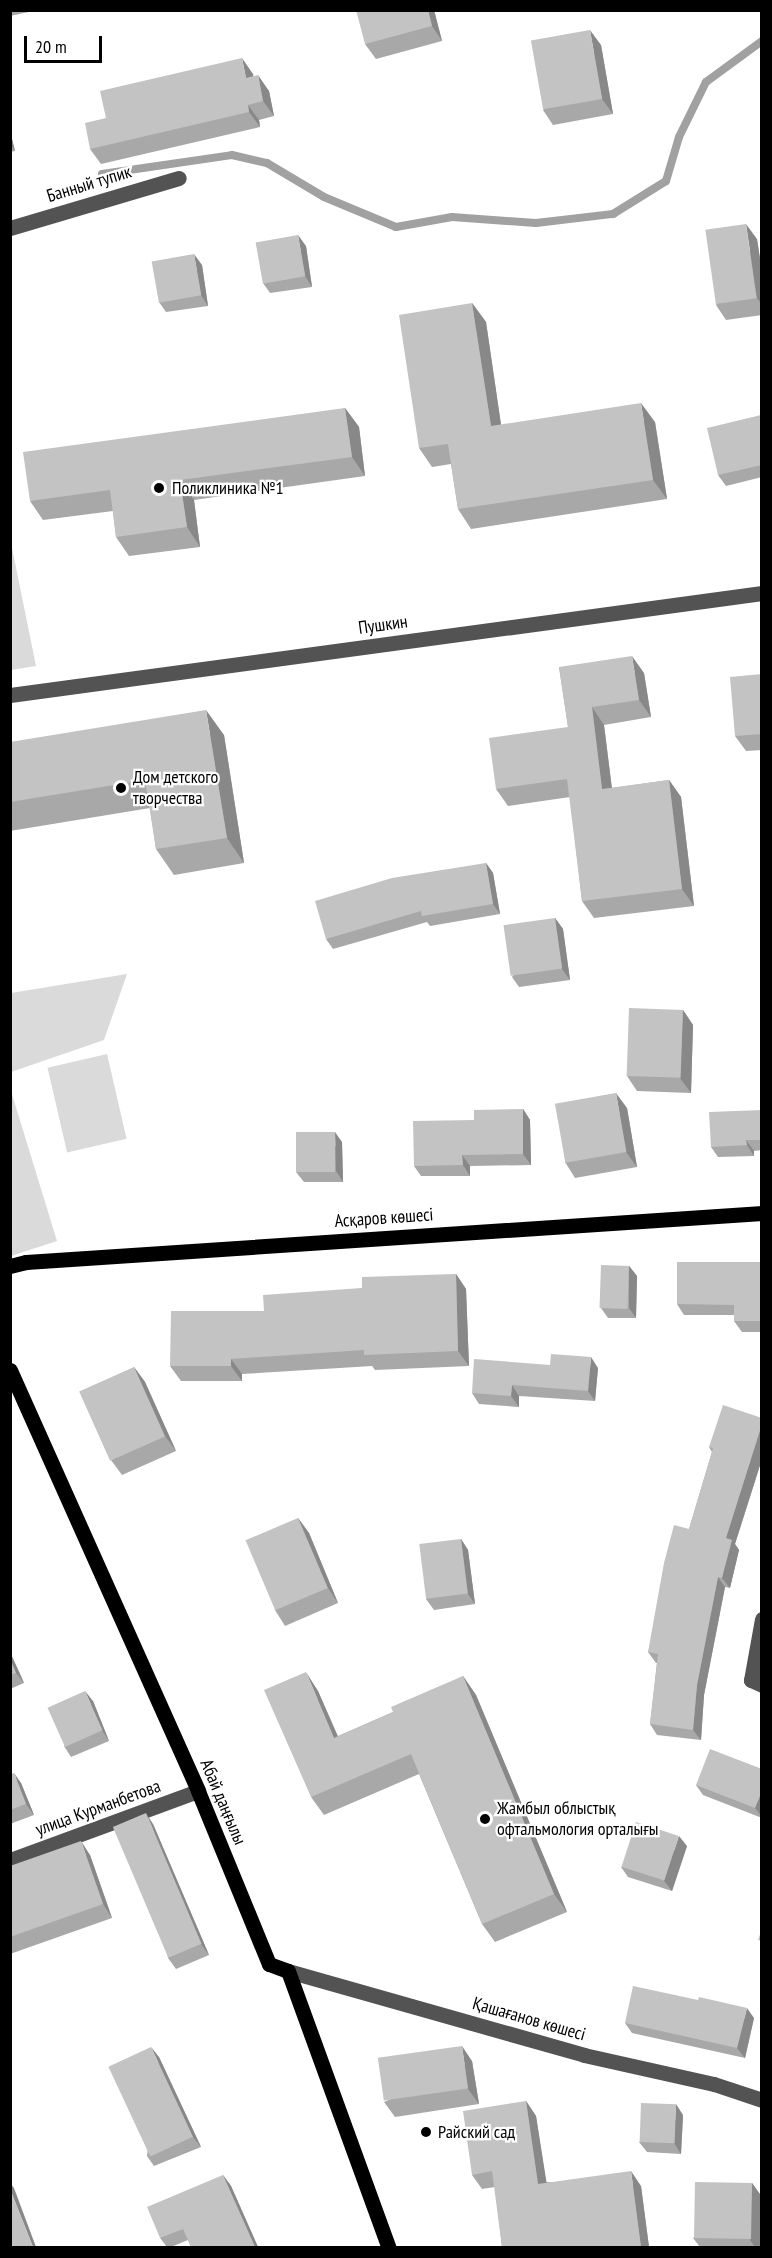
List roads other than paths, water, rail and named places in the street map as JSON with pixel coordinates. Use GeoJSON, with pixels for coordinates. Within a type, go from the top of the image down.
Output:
{"type":"FeatureCollection","features":[{"type":"Feature","properties":{"kind":"main road","name":"Асқаров көшесі"},"geometry":{"type":"LineString","coordinates":[[10,1266],[26,1262],[762,1213]]}},
{"type":"Feature","properties":{"kind":"main road","name":"Абай даңғылы"},"geometry":{"type":"LineString","coordinates":[[10,1370],[198,1791],[269,1964],[288,1971]]}},
{"type":"Feature","properties":{"kind":"main road"},"geometry":{"type":"LineString","coordinates":[[288,1971],[389,2247]]}},
{"type":"Feature","properties":{"kind":"street","name":"Банный тупик"},"geometry":{"type":"LineString","coordinates":[[10,228],[179,178]]}},
{"type":"Feature","properties":{"kind":"street","name":"Пушкин"},"geometry":{"type":"LineString","coordinates":[[10,695],[762,593]]}},
{"type":"Feature","properties":{"kind":"street"},"geometry":{"type":"LineString","coordinates":[[762,1619],[751,1680],[762,1685]]}},
{"type":"Feature","properties":{"kind":"street","name":"улица Курманбетова"},"geometry":{"type":"LineString","coordinates":[[10,1860],[198,1791]]}},
{"type":"Feature","properties":{"kind":"street","name":"Қашағанов көшесі"},"geometry":{"type":"LineString","coordinates":[[288,1971],[584,2055],[714,2084],[762,2100]]}},
{"type":"Feature","properties":{"kind":"waterway"},"geometry":{"type":"LineString","coordinates":[[102,174],[232,155],[267,163],[324,197],[396,227],[452,217],[536,223],[613,214],[666,181],[679,137],[706,82],[762,41]]}},
{"type":"Feature","properties":{"kind":"place","name":"Поликлиника №1"},"geometry":{"type":"Point","coordinates":[159,488]}},
{"type":"Feature","properties":{"kind":"place","name":"Дом детского творчества"},"geometry":{"type":"Point","coordinates":[121,788]}},
{"type":"Feature","properties":{"kind":"place","name":"Жамбыл облыстық офтальмология орталығы"},"geometry":{"type":"Point","coordinates":[485,1819]}},
{"type":"Feature","properties":{"kind":"place","name":"Райский сад"},"geometry":{"type":"Point","coordinates":[426,2132]}}]}
